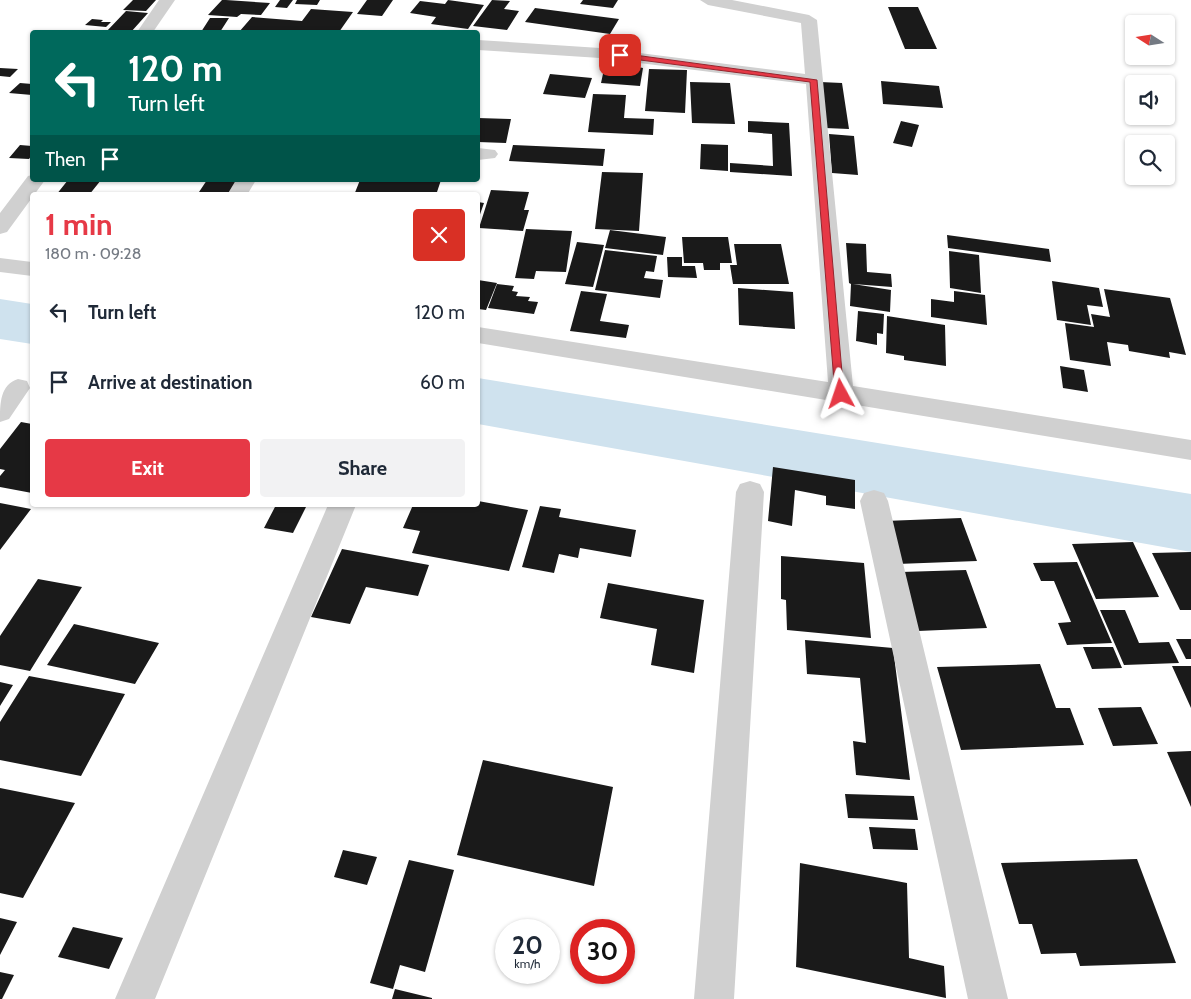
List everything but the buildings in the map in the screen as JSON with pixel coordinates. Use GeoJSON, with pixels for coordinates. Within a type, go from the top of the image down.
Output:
{"type":"FeatureCollection","features":[{"type":"Feature","properties":{"kind":"street"},"geometry":{"type":"LineString","coordinates":[[145,30],[166,0]]}},
{"type":"Feature","properties":{"kind":"street"},"geometry":{"type":"LineString","coordinates":[[708,0],[809,13],[841,394]]}},
{"type":"Feature","properties":{"kind":"street"},"geometry":{"type":"LineString","coordinates":[[480,45],[600,53],[814,80]]}},
{"type":"Feature","properties":{"kind":"street"},"geometry":{"type":"LineString","coordinates":[[0,227],[34,182]]}},
{"type":"Feature","properties":{"kind":"street"},"geometry":{"type":"LineString","coordinates":[[0,265],[30,269]]}},
{"type":"Feature","properties":{"kind":"street"},"geometry":{"type":"LineString","coordinates":[[480,335],[1191,450]]}},
{"type":"Feature","properties":{"kind":"street"},"geometry":{"type":"LineString","coordinates":[[0,412],[18,388]]}},
{"type":"Feature","properties":{"kind":"street"},"geometry":{"type":"LineString","coordinates":[[714,999],[750,492]]}},
{"type":"Feature","properties":{"kind":"street"},"geometry":{"type":"LineString","coordinates":[[874,501],[988,999]]}},
{"type":"Feature","properties":{"kind":"street"},"geometry":{"type":"LineString","coordinates":[[135,999],[341,507]]}},
{"type":"Feature","properties":{"kind":"waterway"},"geometry":{"type":"LineString","coordinates":[[0,319],[30,324]]}},
{"type":"Feature","properties":{"kind":"waterway"},"geometry":{"type":"LineString","coordinates":[[480,401],[1191,523]]}},
{"type":"Feature","properties":{"kind":"route"},"geometry":{"type":"LineString","coordinates":[[620,55],[814,80],[841,394]]}}]}
